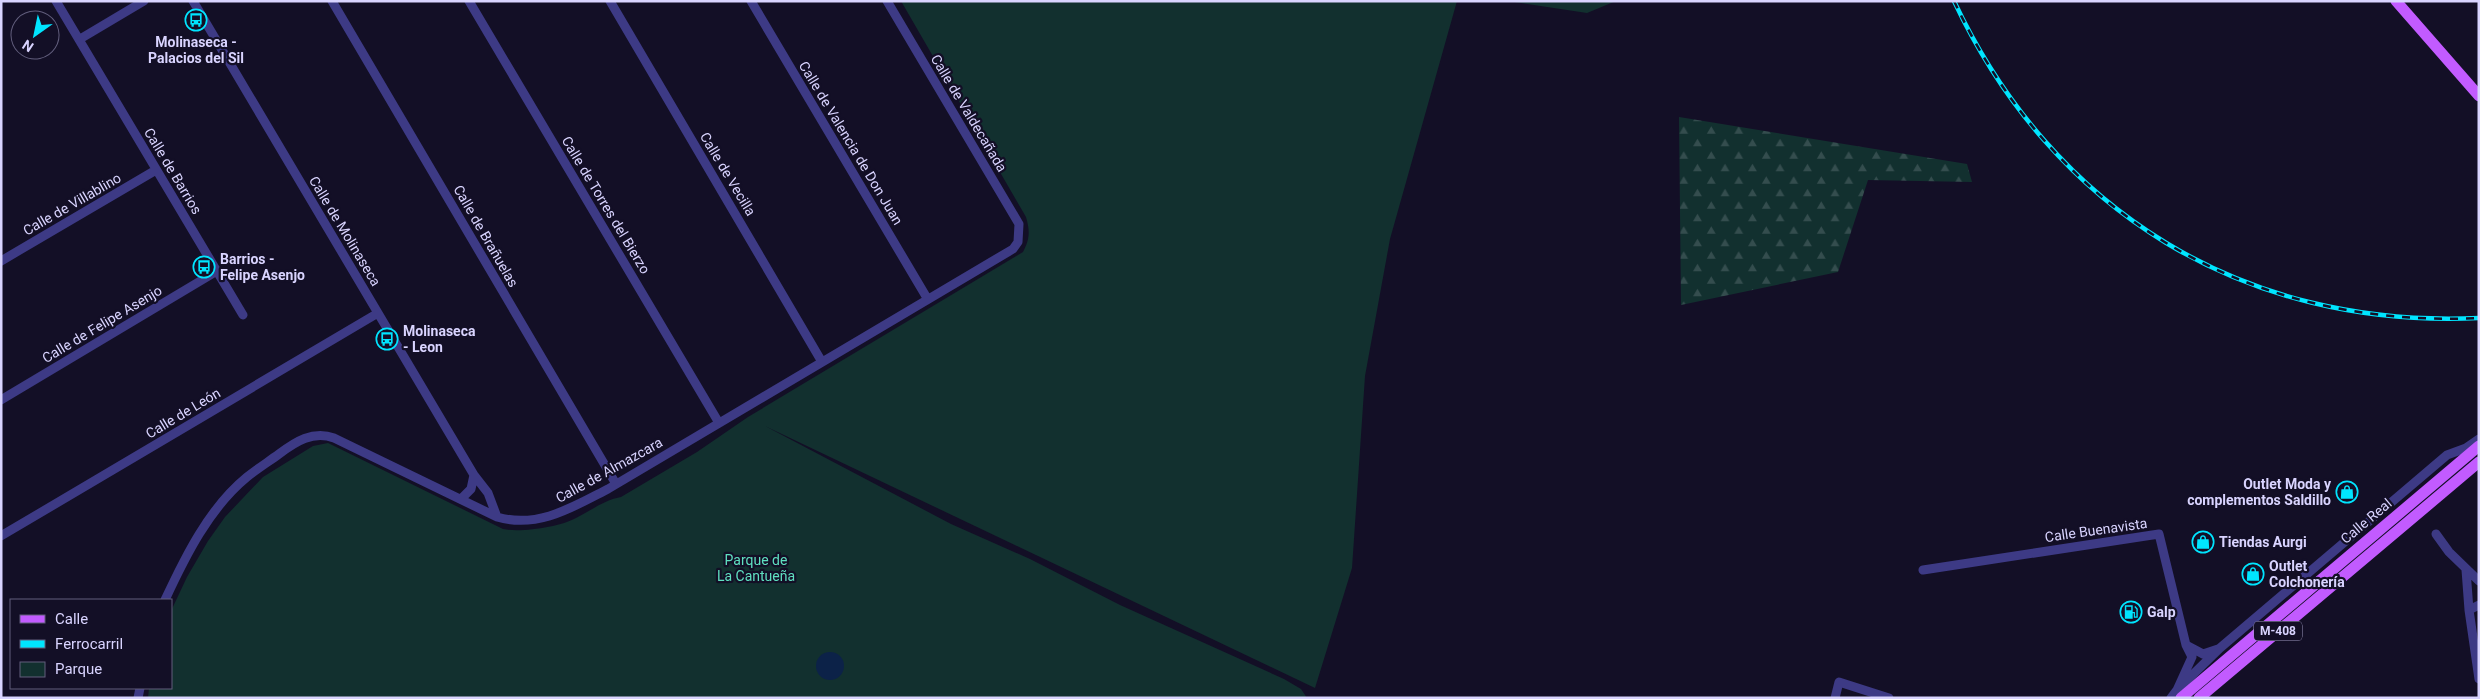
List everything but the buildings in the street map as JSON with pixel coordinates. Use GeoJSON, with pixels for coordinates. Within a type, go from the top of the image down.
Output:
{"type":"FeatureCollection","features":[{"type":"Feature","properties":{"kind":"main road"},"geometry":{"type":"LineString","coordinates":[[2397,2],[2479,96]]}},
{"type":"Feature","properties":{"kind":"main road","name":"Calle Real"},"geometry":{"type":"LineString","coordinates":[[2179,694],[2479,446]]}},
{"type":"Feature","properties":{"kind":"main road","name":"Calle Real"},"geometry":{"type":"LineString","coordinates":[[2199,698],[2479,462]]}},
{"type":"Feature","properties":{"kind":"street","name":"Calle de Barrios"},"geometry":{"type":"LineString","coordinates":[[56,1],[243,315]]}},
{"type":"Feature","properties":{"kind":"street"},"geometry":{"type":"LineString","coordinates":[[80,39],[144,1]]}},
{"type":"Feature","properties":{"kind":"street","name":"Calle de Molinaseca"},"geometry":{"type":"LineString","coordinates":[[193,1],[474,475],[488,494],[497,517]]}},
{"type":"Feature","properties":{"kind":"street","name":"Calle de Brañuelas"},"geometry":{"type":"LineString","coordinates":[[332,1],[616,484]]}},
{"type":"Feature","properties":{"kind":"street","name":"Calle de Torres del Bierzo"},"geometry":{"type":"LineString","coordinates":[[469,1],[719,423]]}},
{"type":"Feature","properties":{"kind":"street","name":"Calle de Vecilla"},"geometry":{"type":"LineString","coordinates":[[610,1],[822,362]]}},
{"type":"Feature","properties":{"kind":"street","name":"Calle de Valencia de Don Juan"},"geometry":{"type":"LineString","coordinates":[[751,1],[927,298]]}},
{"type":"Feature","properties":{"kind":"street","name":"Calle de Valdecañada"},"geometry":{"type":"LineString","coordinates":[[887,1],[1019,224],[1018,242]]}},
{"type":"Feature","properties":{"kind":"street","name":"Calle de Villablino"},"geometry":{"type":"LineString","coordinates":[[1,261],[156,170]]}},
{"type":"Feature","properties":{"kind":"street","name":"Calle de Almazcara"},"geometry":{"type":"LineString","coordinates":[[165,599],[182,563],[204,529],[235,490],[246,478],[294,444],[310,436],[320,434],[334,438],[497,517],[510,521],[539,519],[556,515],[616,484],[927,298],[1013,249],[1018,242]]}},
{"type":"Feature","properties":{"kind":"street","name":"Calle de Felipe Asenjo"},"geometry":{"type":"LineString","coordinates":[[1,400],[217,271]]}},
{"type":"Feature","properties":{"kind":"street","name":"Calle de León"},"geometry":{"type":"LineString","coordinates":[[1,536],[378,313]]}},
{"type":"Feature","properties":{"kind":"street"},"geometry":{"type":"LineString","coordinates":[[2179,694],[2220,648],[2447,455],[2466,448],[2479,439]]}},
{"type":"Feature","properties":{"kind":"street"},"geometry":{"type":"LineString","coordinates":[[461,499],[471,489],[474,475]]}},
{"type":"Feature","properties":{"kind":"street","name":"Calle Buenavista"},"geometry":{"type":"LineString","coordinates":[[1923,570],[2159,534],[2186,645],[2192,657],[2179,694],[2171,698]]}},
{"type":"Feature","properties":{"kind":"street"},"geometry":{"type":"LineString","coordinates":[[2436,534],[2449,552],[2479,581]]}},
{"type":"Feature","properties":{"kind":"street"},"geometry":{"type":"LineString","coordinates":[[2466,570],[2469,610],[2479,679]]}},
{"type":"Feature","properties":{"kind":"street"},"geometry":{"type":"LineString","coordinates":[[2469,610],[2479,605]]}},
{"type":"Feature","properties":{"kind":"street"},"geometry":{"type":"LineString","coordinates":[[2186,645],[2203,654],[2220,648]]}},
{"type":"Feature","properties":{"kind":"street"},"geometry":{"type":"LineString","coordinates":[[1835,698],[1839,682],[1889,698]]}},
{"type":"Feature","properties":{"kind":"green space","name":"Parque de La Cantueña"},"geometry":{"type":"Polygon","coordinates":[[[901,1],[1457,1],[1390,239],[1365,376],[1352,568],[1315,688],[765,426],[951,524],[1030,559],[1120,605],[1284,679],[1301,689],[1307,698],[148,698],[149,689],[172,689],[172,609],[187,577],[208,541],[225,517],[263,477],[313,446],[328,443],[503,529],[529,530],[560,524],[615,498],[621,497],[697,452],[748,417],[1023,252],[1029,235],[1026,217],[901,1]]]}},
{"type":"Feature","properties":{"kind":"green space"},"geometry":{"type":"Polygon","coordinates":[[[1508,1],[1616,1],[1587,13],[1508,1]]]}},
{"type":"Feature","properties":{"kind":"green space"},"geometry":{"type":"Polygon","coordinates":[[[1679,117],[1967,164],[1972,182],[1868,180],[1838,272],[1681,305],[1679,117]]]}},
{"type":"Feature","properties":{"kind":"water"},"geometry":{"type":"Polygon","coordinates":[[[830,652],[840,656],[844,666],[840,676],[830,680],[820,676],[816,666],[820,656],[830,652]]]}},
{"type":"Feature","properties":{"kind":"railway"},"geometry":{"type":"LineString","coordinates":[[1954,1],[1995,76],[2045,141],[2102,197],[2166,243],[2236,278],[2312,303],[2393,316],[2479,318]]}},
{"type":"Feature","properties":{"kind":"place","name":"Molinaseca - Palacios del Sil"},"geometry":{"type":"Point","coordinates":[196,20]}},
{"type":"Feature","properties":{"kind":"place","name":"Barrios - Felipe Asenjo"},"geometry":{"type":"Point","coordinates":[204,267]}},
{"type":"Feature","properties":{"kind":"place","name":"Molinaseca - Leon"},"geometry":{"type":"Point","coordinates":[387,339]}},
{"type":"Feature","properties":{"kind":"place","name":"Outlet Moda y complementos Saldillo"},"geometry":{"type":"Point","coordinates":[2347,492]}},
{"type":"Feature","properties":{"kind":"place","name":"Tiendas Aurgi"},"geometry":{"type":"Point","coordinates":[2203,542]}},
{"type":"Feature","properties":{"kind":"place","name":"Outlet Colchonería"},"geometry":{"type":"Point","coordinates":[2253,574]}},
{"type":"Feature","properties":{"kind":"place","name":"Galp"},"geometry":{"type":"Point","coordinates":[2131,612]}}]}
